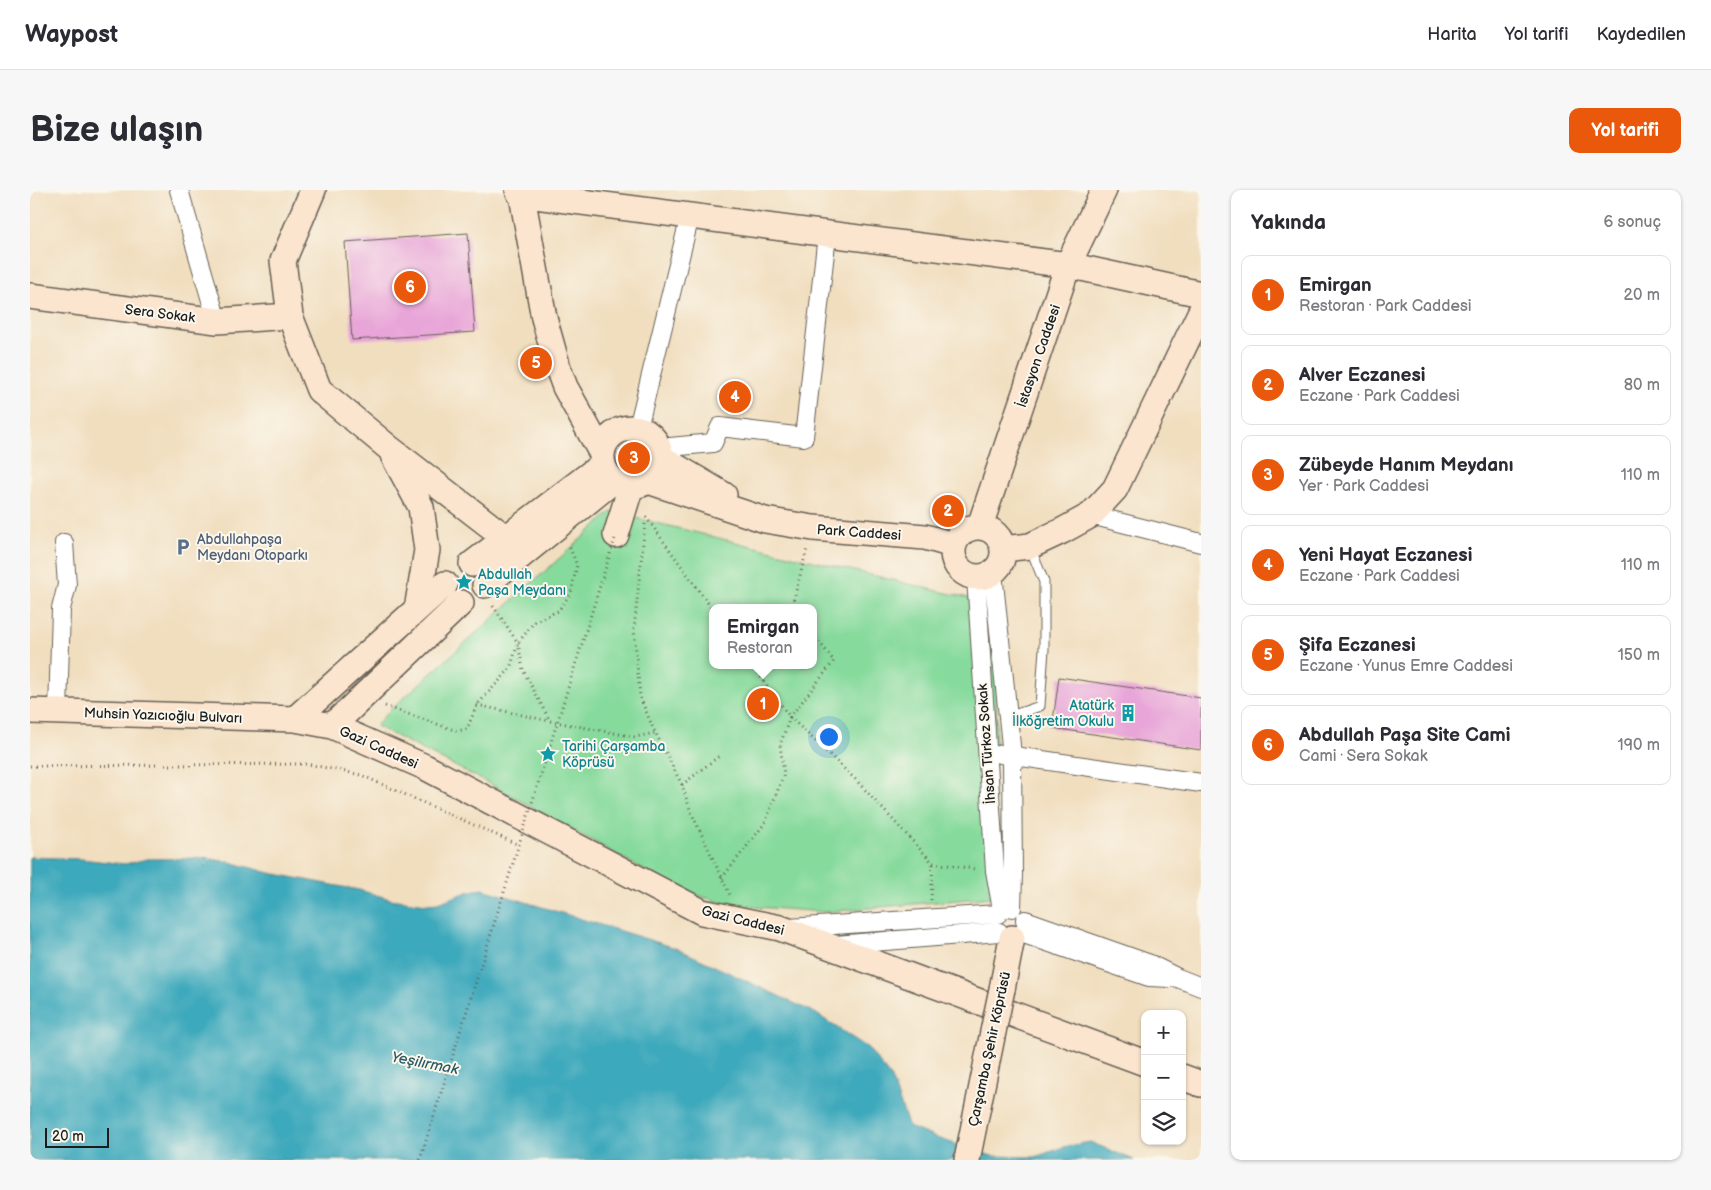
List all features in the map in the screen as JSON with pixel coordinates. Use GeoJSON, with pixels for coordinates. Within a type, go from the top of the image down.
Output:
{"type":"FeatureCollection","features":[{"type":"Feature","properties":{"kind":"main road"},"geometry":{"type":"LineString","coordinates":[[313,190],[283,261],[290,316],[319,390],[389,448],[506,538]]}},
{"type":"Feature","properties":{"kind":"main road","name":"İstasyon Caddesi"},"geometry":{"type":"LineString","coordinates":[[980,526],[1068,265],[1104,190]]}},
{"type":"Feature","properties":{"kind":"main road"},"geometry":{"type":"LineString","coordinates":[[619,473],[565,387],[558,368],[544,318],[520,191],[690,216],[1068,265],[1201,294]]}},
{"type":"Feature","properties":{"kind":"main road","name":"Sera Sokak"},"geometry":{"type":"LineString","coordinates":[[30,296],[217,321],[290,316]]}},
{"type":"Feature","properties":{"kind":"main road"},"geometry":{"type":"LineString","coordinates":[[1004,550],[1030,546],[1091,515],[1115,489],[1201,311]]}},
{"type":"Feature","properties":{"kind":"main road"},"geometry":{"type":"LineString","coordinates":[[295,719],[445,584],[449,571],[453,567],[459,564],[472,564],[506,538],[619,473],[655,474],[659,466],[660,453],[655,440],[647,432],[638,428],[628,428],[614,433],[604,444],[619,473],[616,535]]}},
{"type":"Feature","properties":{"kind":"main road"},"geometry":{"type":"LineString","coordinates":[[389,448],[421,507],[427,550],[417,609]]}},
{"type":"Feature","properties":{"kind":"main road","name":"Park Caddesi"},"geometry":{"type":"LineString","coordinates":[[660,453],[765,520]]}},
{"type":"Feature","properties":{"kind":"main road"},"geometry":{"type":"LineString","coordinates":[[332,726],[461,603],[474,601],[484,588],[619,473]]}},
{"type":"Feature","properties":{"kind":"main road","name":"Park Caddesi"},"geometry":{"type":"LineString","coordinates":[[619,473],[765,520],[813,528],[925,537],[953,545]]}},
{"type":"Feature","properties":{"kind":"main road"},"geometry":{"type":"LineString","coordinates":[[980,526],[988,528],[996,534],[1004,550],[1003,558],[999,566],[984,575],[967,575],[955,563],[952,554],[953,545],[963,531],[971,527],[980,526]]}},
{"type":"Feature","properties":{"kind":"main road"},"geometry":{"type":"LineString","coordinates":[[472,564],[482,572],[484,588]]}},
{"type":"Feature","properties":{"kind":"main road"},"geometry":{"type":"LineString","coordinates":[[445,584],[450,596],[461,603]]}},
{"type":"Feature","properties":{"kind":"main road","name":"Muhsin Yazıcıoğlu Bulvarı"},"geometry":{"type":"LineString","coordinates":[[30,711],[295,719],[332,726]]}},
{"type":"Feature","properties":{"kind":"main road","name":"Gazi Caddesi"},"geometry":{"type":"LineString","coordinates":[[332,726],[424,767],[702,912],[780,928],[1141,1062]]}},
{"type":"Feature","properties":{"kind":"main road","name":"Çarşamba Şehir Köprüsü"},"geometry":{"type":"LineString","coordinates":[[967,1160],[1014,931]]}},
{"type":"Feature","properties":{"kind":"main road"},"geometry":{"type":"LineString","coordinates":[[1186,1078],[1201,1084]]}},
{"type":"Feature","properties":{"kind":"street"},"geometry":{"type":"LineString","coordinates":[[179,190],[217,321]]}},
{"type":"Feature","properties":{"kind":"street"},"geometry":{"type":"LineString","coordinates":[[638,428],[690,216]]}},
{"type":"Feature","properties":{"kind":"street"},"geometry":{"type":"LineString","coordinates":[[660,453],[713,443],[720,426],[804,437],[828,234]]}},
{"type":"Feature","properties":{"kind":"street"},"geometry":{"type":"LineString","coordinates":[[1091,515],[1201,543]]}},
{"type":"Feature","properties":{"kind":"street"},"geometry":{"type":"LineString","coordinates":[[58,712],[61,610],[66,585],[64,543]]}},
{"type":"Feature","properties":{"kind":"street"},"geometry":{"type":"LineString","coordinates":[[984,575],[1008,717],[1012,755],[1013,874],[1004,910],[995,923],[1149,977],[1178,978],[1201,986]]}},
{"type":"Feature","properties":{"kind":"street","name":"İhsan Türkoz Sokak"},"geometry":{"type":"LineString","coordinates":[[984,575],[986,753],[995,871],[1004,910]]}},
{"type":"Feature","properties":{"kind":"street"},"geometry":{"type":"LineString","coordinates":[[986,753],[1012,755],[1201,784]]}},
{"type":"Feature","properties":{"kind":"street"},"geometry":{"type":"LineString","coordinates":[[780,928],[930,918],[1004,910],[1021,912],[1014,931]]}},
{"type":"Feature","properties":{"kind":"street"},"geometry":{"type":"LineString","coordinates":[[829,946],[1014,931]]}},
{"type":"Feature","properties":{"kind":"lane"},"geometry":{"type":"LineString","coordinates":[[1008,717],[1040,706],[1044,649],[1044,582],[1030,546]]}},
{"type":"Feature","properties":{"kind":"path"},"geometry":{"type":"LineString","coordinates":[[619,473],[646,516],[709,604]]}},
{"type":"Feature","properties":{"kind":"path"},"geometry":{"type":"LineString","coordinates":[[646,516],[634,629],[640,696],[655,733],[682,785],[691,812],[742,920]]}},
{"type":"Feature","properties":{"kind":"path"},"geometry":{"type":"LineString","coordinates":[[361,698],[458,731],[467,729],[477,704],[510,669],[518,643],[534,621],[558,612],[571,593],[577,565],[559,525]]}},
{"type":"Feature","properties":{"kind":"path"},"geometry":{"type":"LineString","coordinates":[[792,604],[813,528]]}},
{"type":"Feature","properties":{"kind":"path"},"geometry":{"type":"LineString","coordinates":[[420,1160],[616,535]]}},
{"type":"Feature","properties":{"kind":"path"},"geometry":{"type":"LineString","coordinates":[[484,588],[518,643],[523,670],[550,721]]}},
{"type":"Feature","properties":{"kind":"path"},"geometry":{"type":"LineString","coordinates":[[722,878],[765,823],[784,774],[780,745],[790,717],[834,661],[817,639]]}},
{"type":"Feature","properties":{"kind":"path"},"geometry":{"type":"LineString","coordinates":[[755,669],[790,717],[855,780],[933,863],[995,871]]}},
{"type":"Feature","properties":{"kind":"path"},"geometry":{"type":"LineString","coordinates":[[477,704],[550,721],[635,737],[655,733]]}},
{"type":"Feature","properties":{"kind":"path"},"geometry":{"type":"LineString","coordinates":[[682,785],[719,756]]}},
{"type":"Feature","properties":{"kind":"path"},"geometry":{"type":"LineString","coordinates":[[30,766],[307,764],[361,775],[519,845]]}},
{"type":"Feature","properties":{"kind":"path"},"geometry":{"type":"LineString","coordinates":[[930,918],[933,863]]}},
{"type":"Feature","properties":{"kind":"green space"},"geometry":{"type":"Polygon","coordinates":[[[611,512],[999,605],[992,897],[825,912],[729,905],[678,889],[496,787],[376,726],[388,712],[611,512]]]}},
{"type":"Feature","properties":{"kind":"water","name":"Yeşilırmak"},"geometry":{"type":"Polygon","coordinates":[[[30,857],[81,859],[125,864],[147,859],[203,858],[230,862],[270,873],[359,890],[390,899],[427,904],[438,903],[470,891],[483,889],[676,948],[815,1013],[868,1048],[891,1078],[909,1127],[992,1156],[1035,1157],[1063,1147],[1090,1142],[1134,1160],[30,1160],[30,857]]]}},
{"type":"Feature","properties":{"kind":"building"},"geometry":{"type":"Polygon","coordinates":[[[468,233],[475,332],[352,340],[345,242],[468,233]]]}},
{"type":"Feature","properties":{"kind":"building","name":"Atatürk İlköğretim Okulu"},"geometry":{"type":"Polygon","coordinates":[[[1059,677],[1201,698],[1201,750],[1052,728],[1059,677]]]}},
{"type":"Feature","properties":{"kind":"place","name":"Abdullah Paşa Site Cami"},"geometry":{"type":"Point","coordinates":[410,287]}},
{"type":"Feature","properties":{"kind":"place","name":"Şifa Eczanesi"},"geometry":{"type":"Point","coordinates":[536,363]}},
{"type":"Feature","properties":{"kind":"place","name":"Yeni Hayat Eczanesi"},"geometry":{"type":"Point","coordinates":[735,397]}},
{"type":"Feature","properties":{"kind":"place","name":"Zübeyde Hanım Meydanı"},"geometry":{"type":"Point","coordinates":[634,458]}},
{"type":"Feature","properties":{"kind":"place","name":"Alver Eczanesi"},"geometry":{"type":"Point","coordinates":[948,511]}},
{"type":"Feature","properties":{"kind":"place","name":"Abdullahpaşa Meydanı Otoparkı"},"geometry":{"type":"Point","coordinates":[183,547]}},
{"type":"Feature","properties":{"kind":"place","name":"Abdullah Paşa Meydanı"},"geometry":{"type":"Point","coordinates":[464,582]}},
{"type":"Feature","properties":{"kind":"place","name":"Emirgan"},"geometry":{"type":"Point","coordinates":[763,704]}},
{"type":"Feature","properties":{"kind":"place","name":"Atatürk İlköğretim Okulu"},"geometry":{"type":"Point","coordinates":[1128,713]}},
{"type":"Feature","properties":{"kind":"place","name":"Tarihi Çarşamba Köprüsü"},"geometry":{"type":"Point","coordinates":[548,754]}}]}
